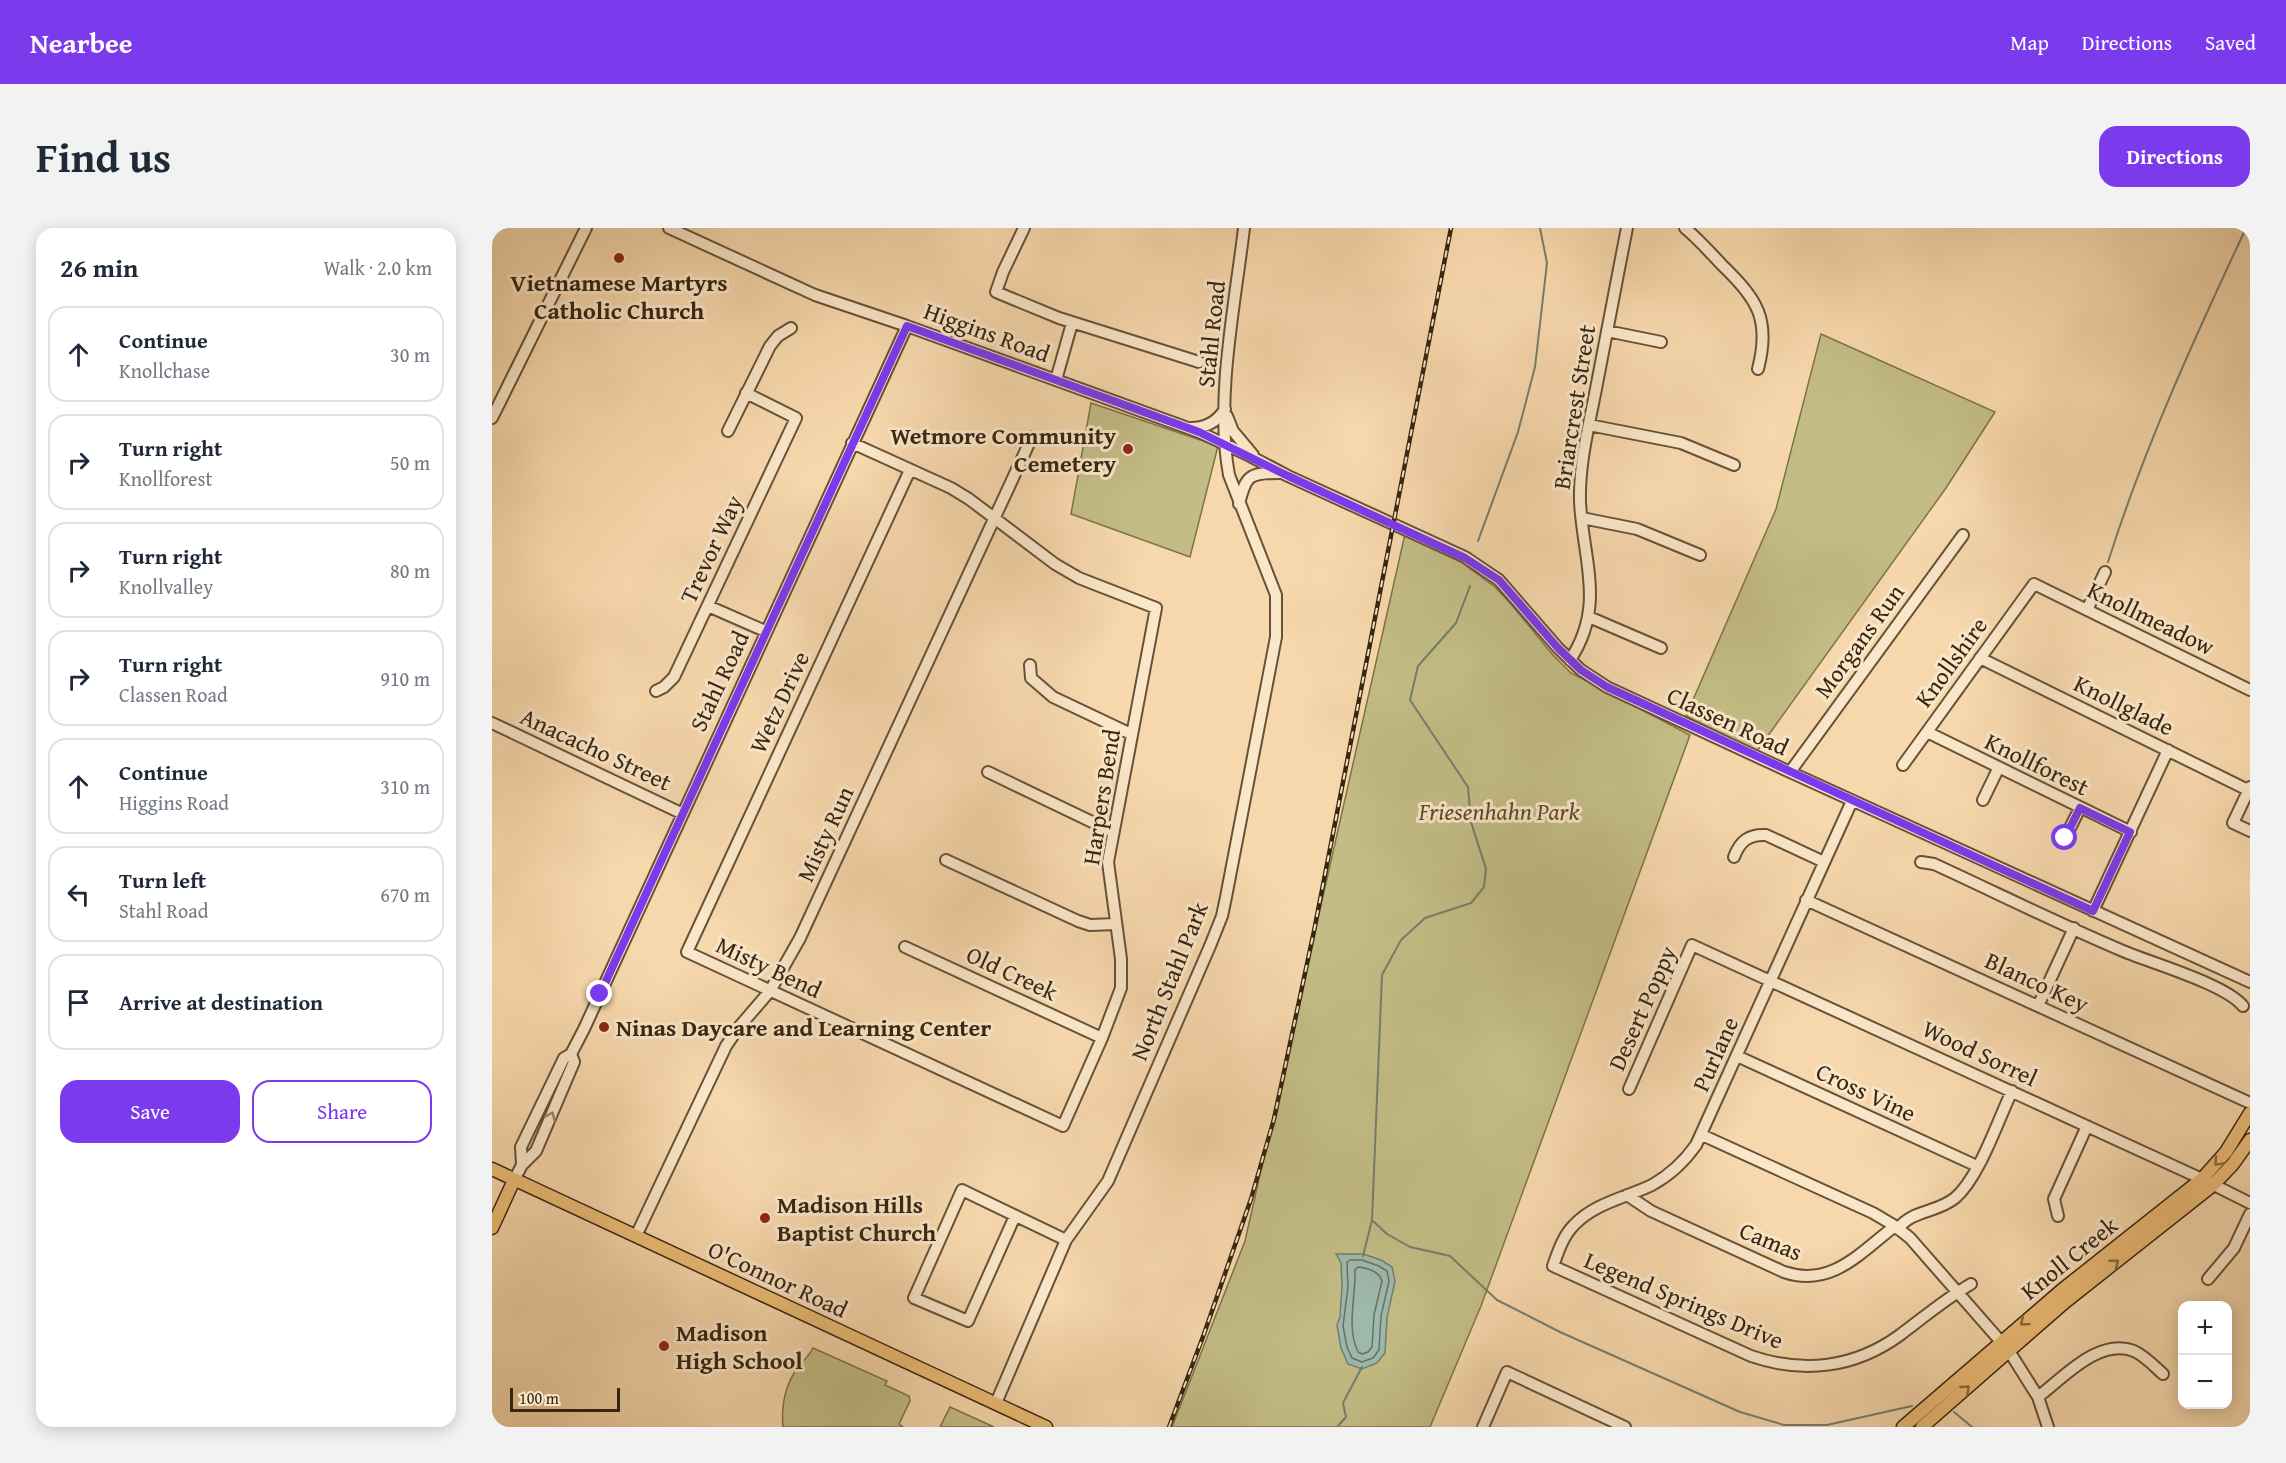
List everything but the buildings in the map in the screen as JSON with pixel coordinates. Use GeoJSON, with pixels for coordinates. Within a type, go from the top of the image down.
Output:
{"type":"FeatureCollection","features":[{"type":"Feature","properties":{"kind":"main road","name":"Knoll Creek"},"geometry":{"type":"LineString","coordinates":[[2208,1182],[2250,1113]]}},
{"type":"Feature","properties":{"kind":"main road","name":"Knoll Creek"},"geometry":{"type":"LineString","coordinates":[[1903,1427],[2005,1346],[2065,1302],[2208,1182],[2233,1164],[2250,1140]]}},
{"type":"Feature","properties":{"kind":"main road","name":"O'Connor Road"},"geometry":{"type":"LineString","coordinates":[[492,1169],[1046,1427]]}},
{"type":"Feature","properties":{"kind":"main road","name":"Stahl Road"},"geometry":{"type":"LineString","coordinates":[[492,1228],[514,1180]]}},
{"type":"Feature","properties":{"kind":"main road","name":"Knoll Creek"},"geometry":{"type":"LineString","coordinates":[[1922,1427],[2005,1346]]}},
{"type":"Feature","properties":{"kind":"street"},"geometry":{"type":"LineString","coordinates":[[492,418],[586,228]]}},
{"type":"Feature","properties":{"kind":"street","name":"Higgins Road"},"geometry":{"type":"LineString","coordinates":[[669,228],[815,295],[1189,428],[1226,444]]}},
{"type":"Feature","properties":{"kind":"street"},"geometry":{"type":"LineString","coordinates":[[1024,228],[996,292],[1072,323],[1199,362]]}},
{"type":"Feature","properties":{"kind":"street","name":"Stahl Road"},"geometry":{"type":"LineString","coordinates":[[1226,444],[1227,366],[1244,228]]}},
{"type":"Feature","properties":{"kind":"street","name":"Briarcrest Street"},"geometry":{"type":"LineString","coordinates":[[1570,660],[1579,647],[1589,617],[1591,572],[1582,518],[1581,475],[1627,228]]}},
{"type":"Feature","properties":{"kind":"street"},"geometry":{"type":"LineString","coordinates":[[1685,228],[1742,285],[1756,304],[1764,334],[1758,369]]}},
{"type":"Feature","properties":{"kind":"street"},"geometry":{"type":"LineString","coordinates":[[1056,380],[1072,323]]}},
{"type":"Feature","properties":{"kind":"street","name":"Stahl Road"},"geometry":{"type":"LineString","coordinates":[[514,1180],[522,1166],[521,1147],[564,1058],[571,1054],[907,326]]}},
{"type":"Feature","properties":{"kind":"street"},"geometry":{"type":"LineString","coordinates":[[728,431],[770,346],[778,336],[791,328]]}},
{"type":"Feature","properties":{"kind":"street"},"geometry":{"type":"LineString","coordinates":[[1607,332],[1661,342]]}},
{"type":"Feature","properties":{"kind":"street","name":"Trevor Way"},"geometry":{"type":"LineString","coordinates":[[656,691],[674,677],[796,418],[746,393]]}},
{"type":"Feature","properties":{"kind":"street"},"geometry":{"type":"LineString","coordinates":[[1189,428],[1201,428],[1212,423],[1225,411],[1233,431],[1257,460]]}},
{"type":"Feature","properties":{"kind":"street"},"geometry":{"type":"LineString","coordinates":[[1589,425],[1681,443],[1734,465]]}},
{"type":"Feature","properties":{"kind":"street","name":"Misty Run"},"geometry":{"type":"LineString","coordinates":[[636,1236],[726,1046],[770,991],[801,938],[1032,437]]}},
{"type":"Feature","properties":{"kind":"street"},"geometry":{"type":"LineString","coordinates":[[852,443],[951,488],[994,518]]}},
{"type":"Feature","properties":{"kind":"street","name":"Classen Road"},"geometry":{"type":"LineString","coordinates":[[1226,444],[1481,567],[1499,580],[1570,660],[1607,687],[2250,982]]}},
{"type":"Feature","properties":{"kind":"street","name":"North Stahl Park"},"geometry":{"type":"LineString","coordinates":[[996,1403],[1066,1240],[1108,1181],[1222,916],[1278,618],[1276,595],[1271,580],[1228,476],[1226,444]]}},
{"type":"Feature","properties":{"kind":"street","name":"Wetz Drive"},"geometry":{"type":"LineString","coordinates":[[687,952],[910,470]]}},
{"type":"Feature","properties":{"kind":"street"},"geometry":{"type":"LineString","coordinates":[[1239,504],[1244,484],[1252,475],[1282,473]]}},
{"type":"Feature","properties":{"kind":"street","name":"Harpers Bend"},"geometry":{"type":"LineString","coordinates":[[994,518],[1055,564],[1079,578],[1156,608],[1113,832],[1108,872],[1122,977],[1119,997],[1063,1126]]}},
{"type":"Feature","properties":{"kind":"street"},"geometry":{"type":"LineString","coordinates":[[1582,518],[1637,529],[1700,555]]}},
{"type":"Feature","properties":{"kind":"street","name":"Morgans Run"},"geometry":{"type":"LineString","coordinates":[[1790,772],[1963,535]]}},
{"type":"Feature","properties":{"kind":"street"},"geometry":{"type":"LineString","coordinates":[[2087,610],[2105,572]]}},
{"type":"Feature","properties":{"kind":"street","name":"Knollmeadow"},"geometry":{"type":"LineString","coordinates":[[2034,584],[2250,690]]}},
{"type":"Feature","properties":{"kind":"street","name":"Knollshire"},"geometry":{"type":"LineString","coordinates":[[1903,765],[2034,584]]}},
{"type":"Feature","properties":{"kind":"street"},"geometry":{"type":"LineString","coordinates":[[708,606],[765,631]]}},
{"type":"Feature","properties":{"kind":"street"},"geometry":{"type":"LineString","coordinates":[[1589,617],[1661,648]]}},
{"type":"Feature","properties":{"kind":"street","name":"Knollglade"},"geometry":{"type":"LineString","coordinates":[[1980,658],[2249,788]]}},
{"type":"Feature","properties":{"kind":"street"},"geometry":{"type":"LineString","coordinates":[[1030,665],[1031,678],[1047,693],[1131,734]]}},
{"type":"Feature","properties":{"kind":"street","name":"Anacacho Street"},"geometry":{"type":"LineString","coordinates":[[492,723],[681,813]]}},
{"type":"Feature","properties":{"kind":"street","name":"Knollforest"},"geometry":{"type":"LineString","coordinates":[[1927,732],[1998,769],[2130,832]]}},
{"type":"Feature","properties":{"kind":"street"},"geometry":{"type":"LineString","coordinates":[[2093,911],[2168,750]]}},
{"type":"Feature","properties":{"kind":"street"},"geometry":{"type":"LineString","coordinates":[[1983,800],[1998,769]]}},
{"type":"Feature","properties":{"kind":"street"},"geometry":{"type":"LineString","coordinates":[[988,772],[1113,832]]}},
{"type":"Feature","properties":{"kind":"street"},"geometry":{"type":"LineString","coordinates":[[2249,788],[2232,823],[2250,831]]}},
{"type":"Feature","properties":{"kind":"street","name":"Purlane"},"geometry":{"type":"LineString","coordinates":[[1553,1266],[1572,1226],[1584,1215],[1602,1204],[1651,1185],[1672,1172],[1689,1155],[1702,1135],[1852,801]]}},
{"type":"Feature","properties":{"kind":"street"},"geometry":{"type":"LineString","coordinates":[[2065,838],[2080,808]]}},
{"type":"Feature","properties":{"kind":"street"},"geometry":{"type":"LineString","coordinates":[[1734,856],[1743,840],[1757,834],[1766,835],[1824,862]]}},
{"type":"Feature","properties":{"kind":"street"},"geometry":{"type":"LineString","coordinates":[[946,860],[1078,921],[1101,926],[1116,924]]}},
{"type":"Feature","properties":{"kind":"street"},"geometry":{"type":"LineString","coordinates":[[1921,862],[1934,864],[2119,949],[2234,996],[2243,1006]]}},
{"type":"Feature","properties":{"kind":"street","name":"Blanco Key"},"geometry":{"type":"LineString","coordinates":[[1806,900],[2250,1103]]}},
{"type":"Feature","properties":{"kind":"street"},"geometry":{"type":"LineString","coordinates":[[2038,1006],[2074,928]]}},
{"type":"Feature","properties":{"kind":"street","name":"Wood Sorrel"},"geometry":{"type":"LineString","coordinates":[[1692,945],[2250,1203]]}},
{"type":"Feature","properties":{"kind":"street","name":"Desert Poppy"},"geometry":{"type":"LineString","coordinates":[[1629,1089],[1692,945]]}},
{"type":"Feature","properties":{"kind":"street","name":"Old Creek"},"geometry":{"type":"LineString","coordinates":[[905,947],[1102,1038]]}},
{"type":"Feature","properties":{"kind":"street","name":"Misty Bend"},"geometry":{"type":"LineString","coordinates":[[687,952],[1063,1126]]}},
{"type":"Feature","properties":{"kind":"street","name":"Cross Vine"},"geometry":{"type":"LineString","coordinates":[[1737,1056],[1977,1166]]}},
{"type":"Feature","properties":{"kind":"street","name":"Camas"},"geometry":{"type":"LineString","coordinates":[[1627,1196],[1651,1211],[1784,1272],[1808,1278],[1832,1273],[1906,1219],[1941,1208],[1957,1197],[1967,1185],[1977,1166],[2012,1091]]}},
{"type":"Feature","properties":{"kind":"street"},"geometry":{"type":"LineString","coordinates":[[2058,1216],[2054,1199],[2087,1126]]}},
{"type":"Feature","properties":{"kind":"street"},"geometry":{"type":"LineString","coordinates":[[1702,1135],[1873,1213],[1896,1227],[1920,1248],[2005,1346],[2038,1397],[2048,1427]]}},
{"type":"Feature","properties":{"kind":"street"},"geometry":{"type":"LineString","coordinates":[[1015,1216],[968,1322],[914,1298],[962,1190],[1066,1240]]}},
{"type":"Feature","properties":{"kind":"street"},"geometry":{"type":"LineString","coordinates":[[2208,1279],[2234,1248],[2250,1214]]}},
{"type":"Feature","properties":{"kind":"street","name":"Legend Springs Drive"},"geometry":{"type":"LineString","coordinates":[[1553,1266],[1751,1356],[1780,1365],[1796,1367],[1827,1366],[1870,1353],[1899,1336],[1971,1284]]}},
{"type":"Feature","properties":{"kind":"street"},"geometry":{"type":"LineString","coordinates":[[2038,1397],[2094,1354],[2106,1348],[2119,1347],[2133,1351],[2163,1374]]}},
{"type":"Feature","properties":{"kind":"street"},"geometry":{"type":"LineString","coordinates":[[1483,1427],[1507,1372],[1625,1427]]}},
{"type":"Feature","properties":{"kind":"green space"},"geometry":{"type":"Polygon","coordinates":[[[1821,334],[1995,412],[1946,488],[1757,751],[1686,716],[1776,509],[1821,334]]]}},
{"type":"Feature","properties":{"kind":"green space"},"geometry":{"type":"Polygon","coordinates":[[[1091,403],[1218,446],[1190,557],[1071,514],[1091,403]]]}},
{"type":"Feature","properties":{"kind":"green space","name":"Friesenhahn Park"},"geometry":{"type":"Polygon","coordinates":[[[1405,534],[1461,562],[1495,587],[1571,673],[1690,735],[1481,1306],[1430,1427],[1172,1427],[1245,1241],[1405,534]]]}},
{"type":"Feature","properties":{"kind":"green space"},"geometry":{"type":"Polygon","coordinates":[[[813,1348],[887,1381],[885,1385],[909,1396],[910,1401],[899,1424],[903,1427],[783,1427],[783,1403],[787,1388],[798,1367],[813,1348]]]}},
{"type":"Feature","properties":{"kind":"green space"},"geometry":{"type":"Polygon","coordinates":[[[950,1407],[994,1427],[940,1427],[950,1407]]]}},
{"type":"Feature","properties":{"kind":"water"},"geometry":{"type":"Polygon","coordinates":[[[1336,1254],[1363,1254],[1381,1260],[1392,1267],[1395,1281],[1387,1318],[1385,1353],[1377,1363],[1362,1369],[1348,1364],[1341,1348],[1337,1325],[1340,1317],[1342,1286],[1341,1263],[1336,1254]]]}},
{"type":"Feature","properties":{"kind":"waterway"},"geometry":{"type":"LineString","coordinates":[[1478,541],[1518,432],[1535,367],[1547,263],[1540,228]]}},
{"type":"Feature","properties":{"kind":"waterway"},"geometry":{"type":"LineString","coordinates":[[2108,562],[2154,435],[2246,228]]}},
{"type":"Feature","properties":{"kind":"waterway"},"geometry":{"type":"LineString","coordinates":[[1363,1256],[1372,1220],[1382,975],[1401,940],[1425,918],[1471,903],[1484,887],[1486,869],[1471,822],[1468,787],[1410,700],[1418,666],[1456,623],[1470,586]]}},
{"type":"Feature","properties":{"kind":"waterway"},"geometry":{"type":"LineString","coordinates":[[1373,1221],[1387,1234],[1410,1247],[1450,1256],[1497,1300],[1560,1332],[1740,1412],[1784,1425],[1827,1425],[1912,1406]]}},
{"type":"Feature","properties":{"kind":"waterway"},"geometry":{"type":"LineString","coordinates":[[1337,1427],[1346,1417],[1343,1403],[1362,1367]]}},
{"type":"Feature","properties":{"kind":"waterway"},"geometry":{"type":"LineString","coordinates":[[1954,1412],[1972,1427]]}},
{"type":"Feature","properties":{"kind":"railway"},"geometry":{"type":"LineString","coordinates":[[1169,1427],[1251,1199],[1274,1119],[1314,931],[1451,228]]}},
{"type":"Feature","properties":{"kind":"place","name":"Vietnamese Martyrs Catholic Church"},"geometry":{"type":"Point","coordinates":[619,258]}},
{"type":"Feature","properties":{"kind":"place","name":"Wetmore Community Cemetery"},"geometry":{"type":"Point","coordinates":[1128,449]}},
{"type":"Feature","properties":{"kind":"place","name":"Ninas Daycare and Learning Center"},"geometry":{"type":"Point","coordinates":[604,1027]}},
{"type":"Feature","properties":{"kind":"place","name":"Madison Hills Baptist Church"},"geometry":{"type":"Point","coordinates":[765,1218]}},
{"type":"Feature","properties":{"kind":"place","name":"Madison High School"},"geometry":{"type":"Point","coordinates":[664,1346]}},
{"type":"Feature","properties":{"kind":"route"},"geometry":{"type":"LineString","coordinates":[[600,994],[681,813],[907,326],[1199,432],[1465,558],[1499,580],[1558,648],[1581,670],[1607,687],[2093,911],[2130,832],[2080,808],[2065,838]]}}]}
